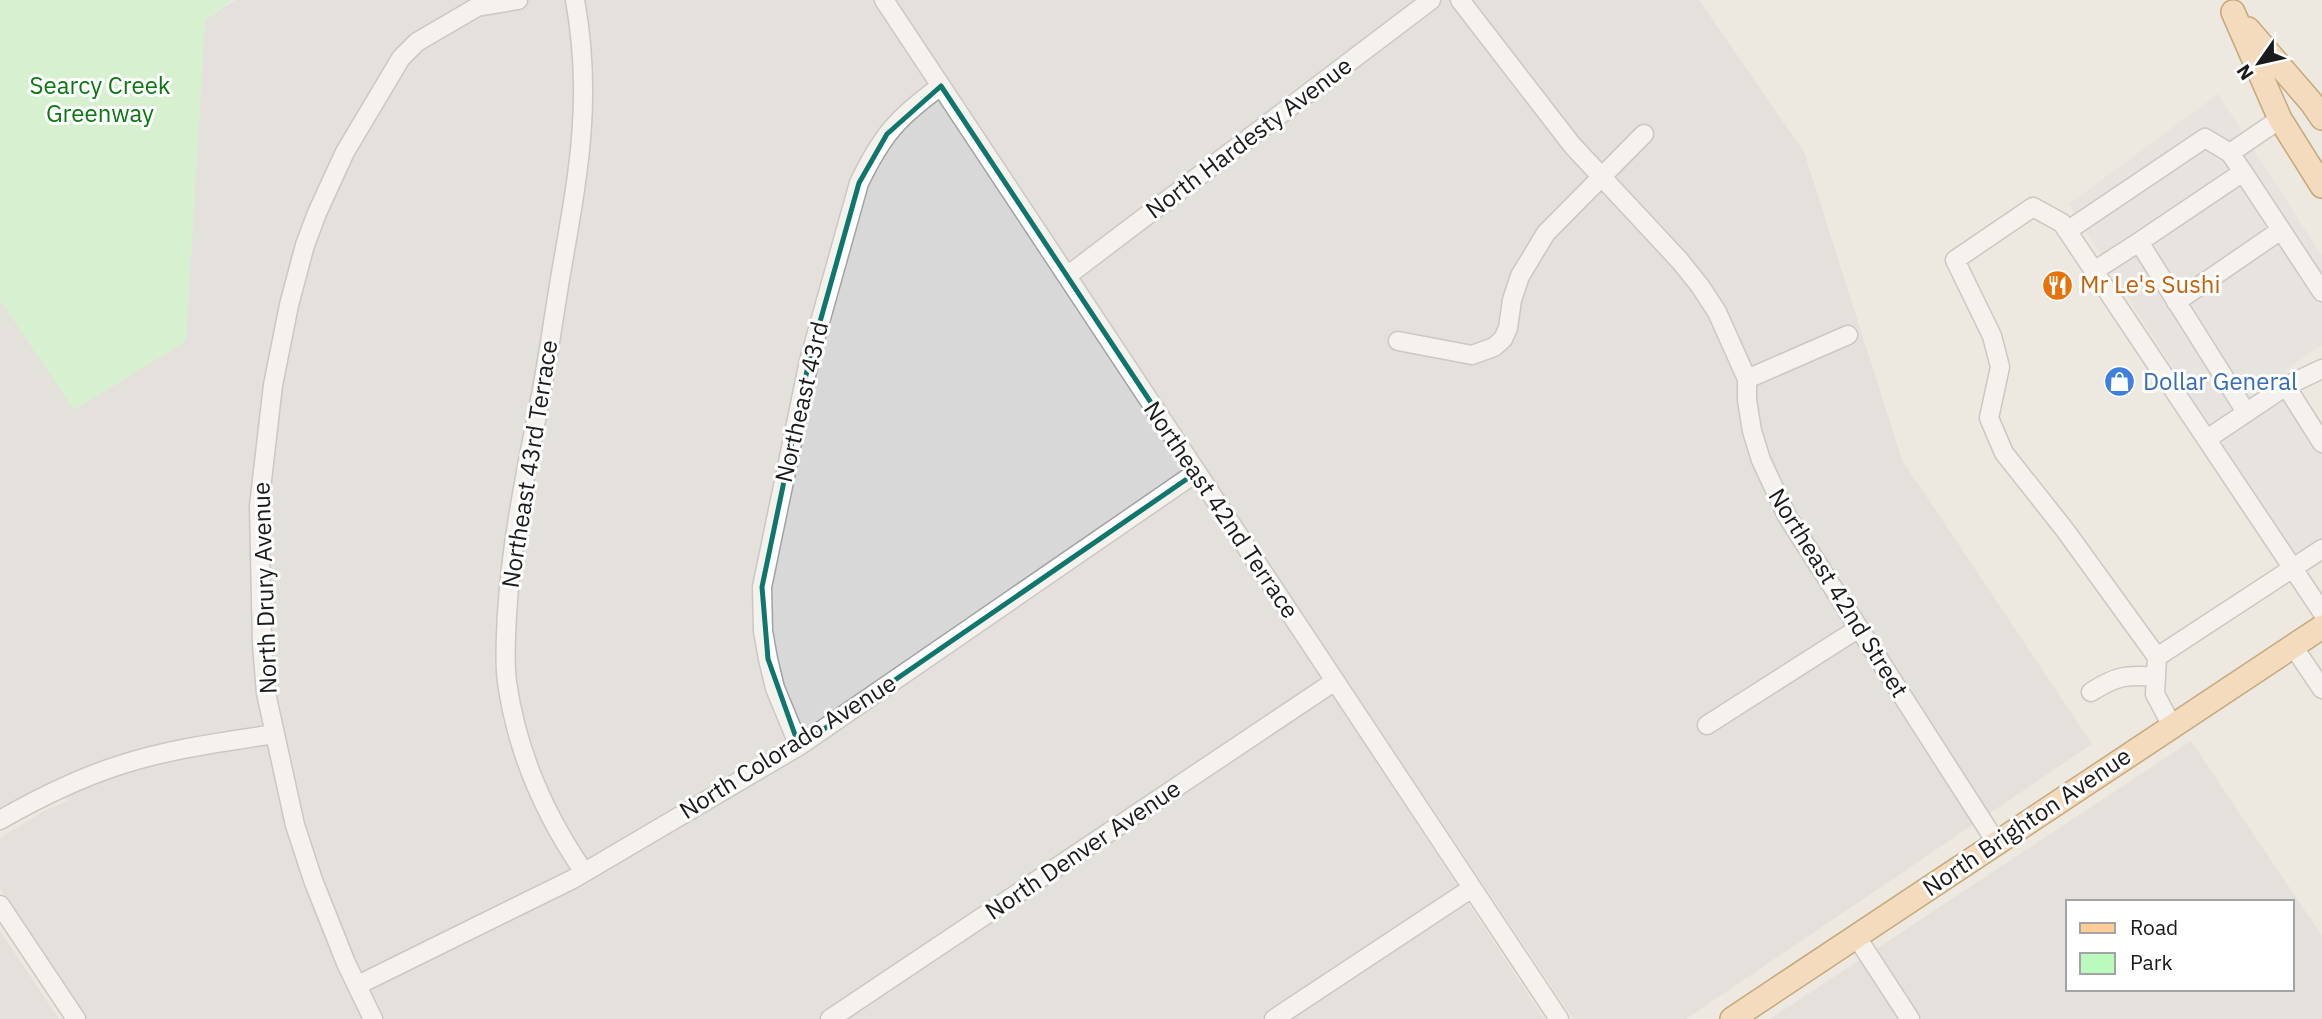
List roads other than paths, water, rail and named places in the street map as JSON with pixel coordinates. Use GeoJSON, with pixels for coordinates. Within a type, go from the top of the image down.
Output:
{"type":"FeatureCollection","features":[{"type":"Feature","properties":{"kind":"main road"},"geometry":{"type":"LineString","coordinates":[[2229,6],[2322,118]]}},
{"type":"Feature","properties":{"kind":"main road"},"geometry":{"type":"LineString","coordinates":[[2229,6],[2280,118],[2322,186]]}},
{"type":"Feature","properties":{"kind":"main road","name":"North Brighton Avenue"},"geometry":{"type":"LineString","coordinates":[[1732,1019],[2322,627]]}},
{"type":"Feature","properties":{"kind":"street","name":"North Drury Avenue"},"geometry":{"type":"LineString","coordinates":[[373,1019],[346,963],[313,880],[295,825],[266,692],[262,643],[259,506],[273,385],[289,304],[305,245],[345,152],[401,58],[424,37],[477,7],[518,0]]}},
{"type":"Feature","properties":{"kind":"street","name":"Northeast 43rd Terrace"},"geometry":{"type":"LineString","coordinates":[[575,0],[583,44],[585,100],[580,159],[537,415],[518,507],[509,581],[505,654],[514,723],[526,763],[541,801],[584,872]]}},
{"type":"Feature","properties":{"kind":"street","name":"Northeast 42nd Terrace"},"geometry":{"type":"LineString","coordinates":[[884,0],[1559,1019]]}},
{"type":"Feature","properties":{"kind":"street","name":"North Hardesty Avenue"},"geometry":{"type":"LineString","coordinates":[[1067,276],[1431,0]]}},
{"type":"Feature","properties":{"kind":"street","name":"Northeast 42nd Street"},"geometry":{"type":"LineString","coordinates":[[1460,0],[1572,145],[1680,261],[1717,312],[1747,379],[1752,431],[1772,489],[1996,842]]}},
{"type":"Feature","properties":{"kind":"street","name":"Northeast 43rd"},"geometry":{"type":"LineString","coordinates":[[799,747],[775,688],[768,659],[763,631],[762,587],[809,361],[859,183],[887,134],[905,112],[941,86]]}},
{"type":"Feature","properties":{"kind":"street"},"geometry":{"type":"LineString","coordinates":[[2230,153],[2280,118]]}},
{"type":"Feature","properties":{"kind":"street"},"geometry":{"type":"LineString","coordinates":[[1398,341],[1472,355],[1494,347],[1508,328],[1516,288],[1532,253],[1546,233],[1644,134]]}},
{"type":"Feature","properties":{"kind":"street"},"geometry":{"type":"LineString","coordinates":[[2067,231],[2205,138],[2230,153],[2322,292]]}},
{"type":"Feature","properties":{"kind":"street"},"geometry":{"type":"LineString","coordinates":[[2094,271],[2243,172]]}},
{"type":"Feature","properties":{"kind":"street"},"geometry":{"type":"LineString","coordinates":[[2172,726],[2155,694],[2157,657],[2004,453],[1989,418],[2000,367],[1995,346],[1955,260],[2033,207],[2062,223],[2322,612]]}},
{"type":"Feature","properties":{"kind":"street"},"geometry":{"type":"LineString","coordinates":[[2176,302],[2281,230]]}},
{"type":"Feature","properties":{"kind":"street"},"geometry":{"type":"LineString","coordinates":[[2139,242],[2246,412]]}},
{"type":"Feature","properties":{"kind":"street"},"geometry":{"type":"LineString","coordinates":[[1747,379],[1848,335]]}},
{"type":"Feature","properties":{"kind":"street"},"geometry":{"type":"LineString","coordinates":[[2207,439],[2286,386],[2322,369]]}},
{"type":"Feature","properties":{"kind":"street"},"geometry":{"type":"LineString","coordinates":[[2286,386],[2322,443]]}},
{"type":"Feature","properties":{"kind":"street","name":"North Colorado Avenue"},"geometry":{"type":"LineString","coordinates":[[358,985],[584,872],[799,747],[1197,472]]}},
{"type":"Feature","properties":{"kind":"street"},"geometry":{"type":"LineString","coordinates":[[2157,657],[2322,549]]}},
{"type":"Feature","properties":{"kind":"street"},"geometry":{"type":"LineString","coordinates":[[1707,725],[1859,628]]}},
{"type":"Feature","properties":{"kind":"street"},"geometry":{"type":"LineString","coordinates":[[2293,646],[2322,689]]}},
{"type":"Feature","properties":{"kind":"street"},"geometry":{"type":"LineString","coordinates":[[2091,692],[2110,680],[2131,674],[2157,677]]}},
{"type":"Feature","properties":{"kind":"street","name":"North Denver Avenue"},"geometry":{"type":"LineString","coordinates":[[830,1019],[1335,681]]}},
{"type":"Feature","properties":{"kind":"street"},"geometry":{"type":"LineString","coordinates":[[0,820],[36,800],[116,766],[195,746],[275,734]]}},
{"type":"Feature","properties":{"kind":"street"},"geometry":{"type":"LineString","coordinates":[[1274,1019],[1472,888]]}},
{"type":"Feature","properties":{"kind":"street"},"geometry":{"type":"LineString","coordinates":[[0,905],[76,1019]]}},
{"type":"Feature","properties":{"kind":"street"},"geometry":{"type":"LineString","coordinates":[[1856,936],[1910,1019]]}},
{"type":"Feature","properties":{"kind":"place","name":"Mr Le's Sushi"},"geometry":{"type":"Point","coordinates":[2057,285]}},
{"type":"Feature","properties":{"kind":"place","name":"Dollar General"},"geometry":{"type":"Point","coordinates":[2120,382]}},
{"type":"Feature","properties":{"kind":"park label","name":"Searcy Creek Greenway"},"geometry":{"type":"Point","coordinates":[100,100]}}]}
